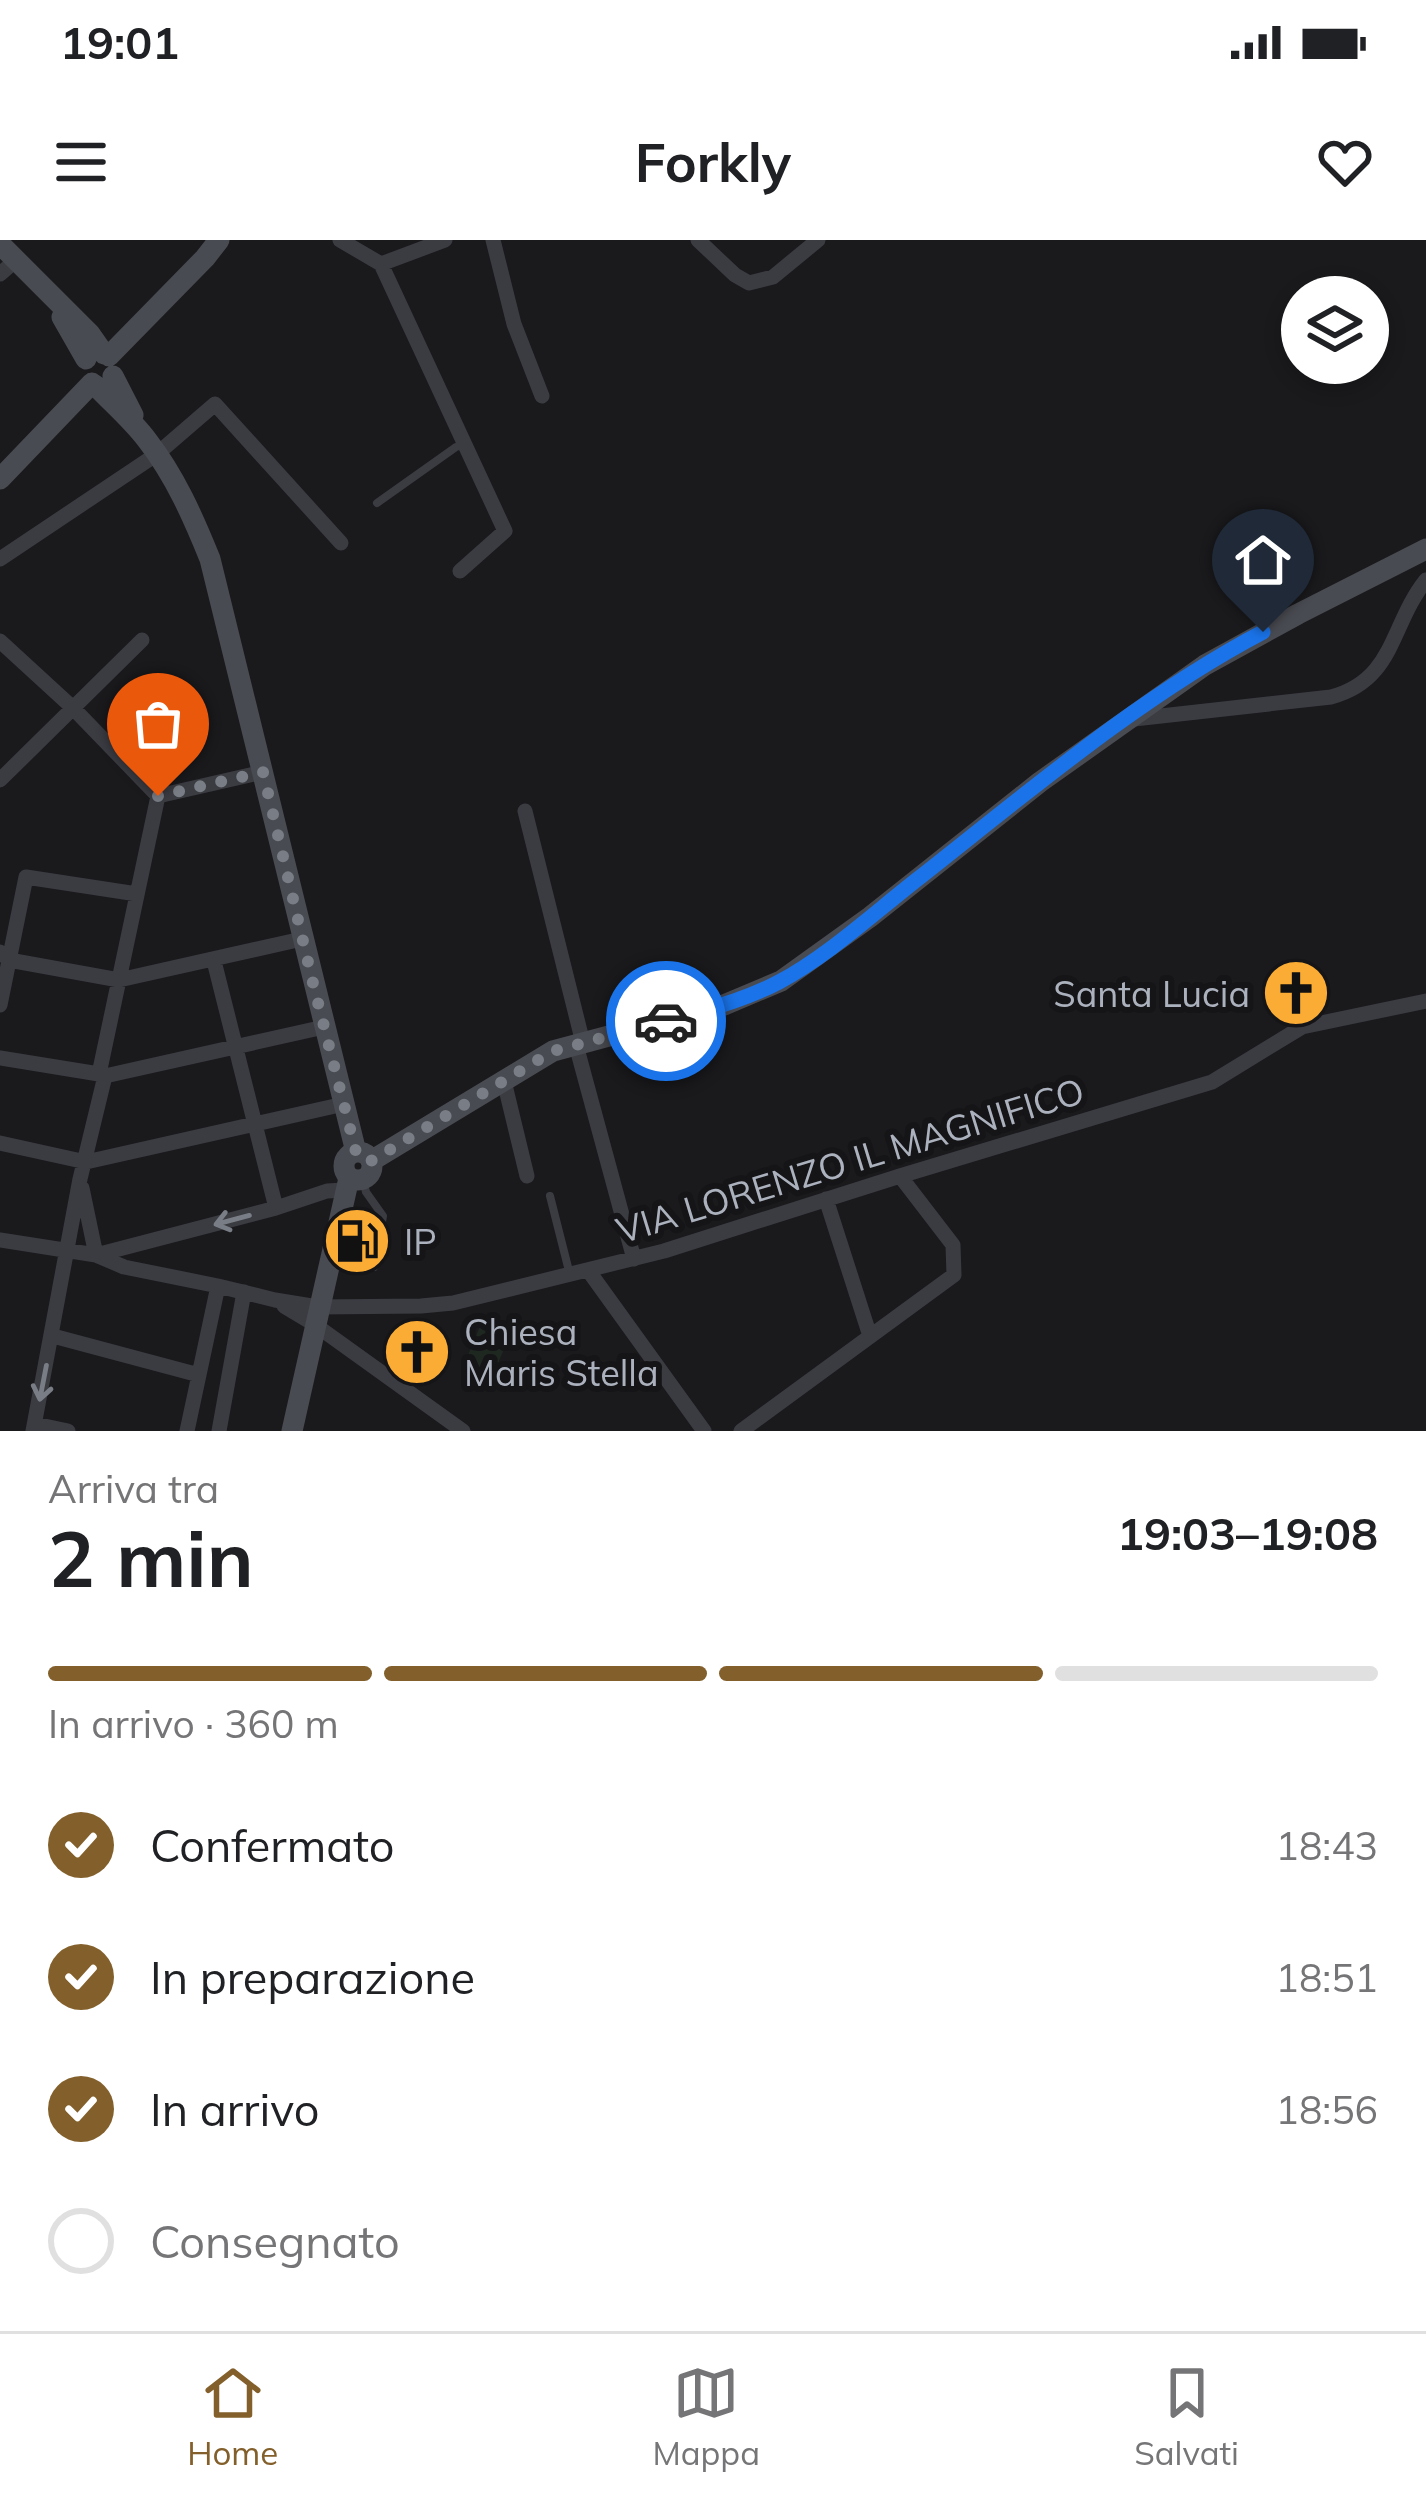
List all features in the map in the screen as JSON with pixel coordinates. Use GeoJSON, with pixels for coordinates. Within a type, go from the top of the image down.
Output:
{"type":"FeatureCollection","features":[{"type":"Feature","properties":{"kind":"street"},"geometry":{"type":"LineString","coordinates":[[0,479],[218,240]]}},
{"type":"Feature","properties":{"kind":"street"},"geometry":{"type":"LineString","coordinates":[[340,240],[381,264],[505,531],[460,571]]}},
{"type":"Feature","properties":{"kind":"street"},"geometry":{"type":"LineString","coordinates":[[381,264],[445,240]]}},
{"type":"Feature","properties":{"kind":"street"},"geometry":{"type":"LineString","coordinates":[[494,240],[514,324],[542,396]]}},
{"type":"Feature","properties":{"kind":"street"},"geometry":{"type":"LineString","coordinates":[[698,240],[749,284],[773,277],[818,240]]}},
{"type":"Feature","properties":{"kind":"street"},"geometry":{"type":"LineString","coordinates":[[5,260],[51,295],[189,507],[210,559],[263,772],[357,1172],[316,1316],[292,1431]]}},
{"type":"Feature","properties":{"kind":"street"},"geometry":{"type":"LineString","coordinates":[[0,560],[151,445],[215,404],[341,543]]}},
{"type":"Feature","properties":{"kind":"street"},"geometry":{"type":"LineString","coordinates":[[0,1240],[96,1255],[276,1208],[327,1191],[553,1051],[724,1005],[781,981],[1040,782],[1228,650],[1426,549]]}},
{"type":"Feature","properties":{"kind":"street"},"geometry":{"type":"LineString","coordinates":[[1125,720],[1331,697],[1355,690],[1372,677],[1426,580]]}},
{"type":"Feature","properties":{"kind":"street"},"geometry":{"type":"LineString","coordinates":[[0,781],[142,640]]}},
{"type":"Feature","properties":{"kind":"street"},"geometry":{"type":"LineString","coordinates":[[0,641],[158,796]]}},
{"type":"Feature","properties":{"kind":"street"},"geometry":{"type":"LineString","coordinates":[[158,796],[263,772]]}},
{"type":"Feature","properties":{"kind":"street"},"geometry":{"type":"LineString","coordinates":[[68,1431],[34,1428],[158,796]]}},
{"type":"Feature","properties":{"kind":"street"},"geometry":{"type":"LineString","coordinates":[[525,811],[634,1259]]}},
{"type":"Feature","properties":{"kind":"street"},"geometry":{"type":"LineString","coordinates":[[0,1005],[4,956],[26,877],[137,894]]}},
{"type":"Feature","properties":{"kind":"street"},"geometry":{"type":"LineString","coordinates":[[4,956],[119,980],[302,939]]}},
{"type":"Feature","properties":{"kind":"street"},"geometry":{"type":"LineString","coordinates":[[214,961],[276,1208]]}},
{"type":"Feature","properties":{"kind":"street","name":"VIA LORENZO IL MAGNIFICO"},"geometry":{"type":"LineString","coordinates":[[96,1255],[124,1267],[275,1300],[316,1316],[453,1303],[634,1259],[1211,1082],[1302,1027],[1426,1000]]}},
{"type":"Feature","properties":{"kind":"street"},"geometry":{"type":"LineString","coordinates":[[0,1058],[102,1075],[323,1027]]}},
{"type":"Feature","properties":{"kind":"street"},"geometry":{"type":"LineString","coordinates":[[504,1081],[527,1176]]}},
{"type":"Feature","properties":{"kind":"street"},"geometry":{"type":"LineString","coordinates":[[0,1143],[83,1171],[344,1104]]}},
{"type":"Feature","properties":{"kind":"street"},"geometry":{"type":"LineString","coordinates":[[83,1171],[96,1255]]}},
{"type":"Feature","properties":{"kind":"street"},"geometry":{"type":"LineString","coordinates":[[741,1431],[955,1275],[953,1245],[900,1176]]}},
{"type":"Feature","properties":{"kind":"street"},"geometry":{"type":"LineString","coordinates":[[826,1199],[870,1336]]}},
{"type":"Feature","properties":{"kind":"street"},"geometry":{"type":"LineString","coordinates":[[588,1270],[704,1431]]}},
{"type":"Feature","properties":{"kind":"street"},"geometry":{"type":"LineString","coordinates":[[187,1431],[218,1286]]}},
{"type":"Feature","properties":{"kind":"street"},"geometry":{"type":"LineString","coordinates":[[219,1431],[244,1292]]}},
{"type":"Feature","properties":{"kind":"street"},"geometry":{"type":"LineString","coordinates":[[316,1316],[456,1429]]}},
{"type":"Feature","properties":{"kind":"street"},"geometry":{"type":"LineString","coordinates":[[53,1336],[199,1375]]}},
{"type":"Feature","properties":{"kind":"lane"},"geometry":{"type":"LineString","coordinates":[[377,502],[465,444]]}},
{"type":"Feature","properties":{"kind":"lane"},"geometry":{"type":"LineString","coordinates":[[357,1172],[383,1216],[374,1267]]}},
{"type":"Feature","properties":{"kind":"lane"},"geometry":{"type":"LineString","coordinates":[[550,1196],[570,1275]]}},
{"type":"Feature","properties":{"kind":"shaded area"},"geometry":{"type":"Polygon","coordinates":[[[484,1317],[513,1329],[491,1379],[463,1367],[484,1317]]]}},
{"type":"Feature","properties":{"kind":"way so far"},"geometry":{"type":"LineString","coordinates":[[158,796],[263,772],[356,1152],[371,1161],[553,1051],[666,1021]]}},
{"type":"Feature","properties":{"kind":"place","name":"Santa Lucia"},"geometry":{"type":"Point","coordinates":[1296,993]}},
{"type":"Feature","properties":{"kind":"place","name":"IP"},"geometry":{"type":"Point","coordinates":[357,1241]}},
{"type":"Feature","properties":{"kind":"place","name":"Chiesa Maris Stella"},"geometry":{"type":"Point","coordinates":[417,1352]}},
{"type":"Feature","properties":{"kind":"route"},"geometry":{"type":"LineString","coordinates":[[666,1021],[724,1005],[781,981],[1125,720],[1228,650],[1263,632]]}}]}
